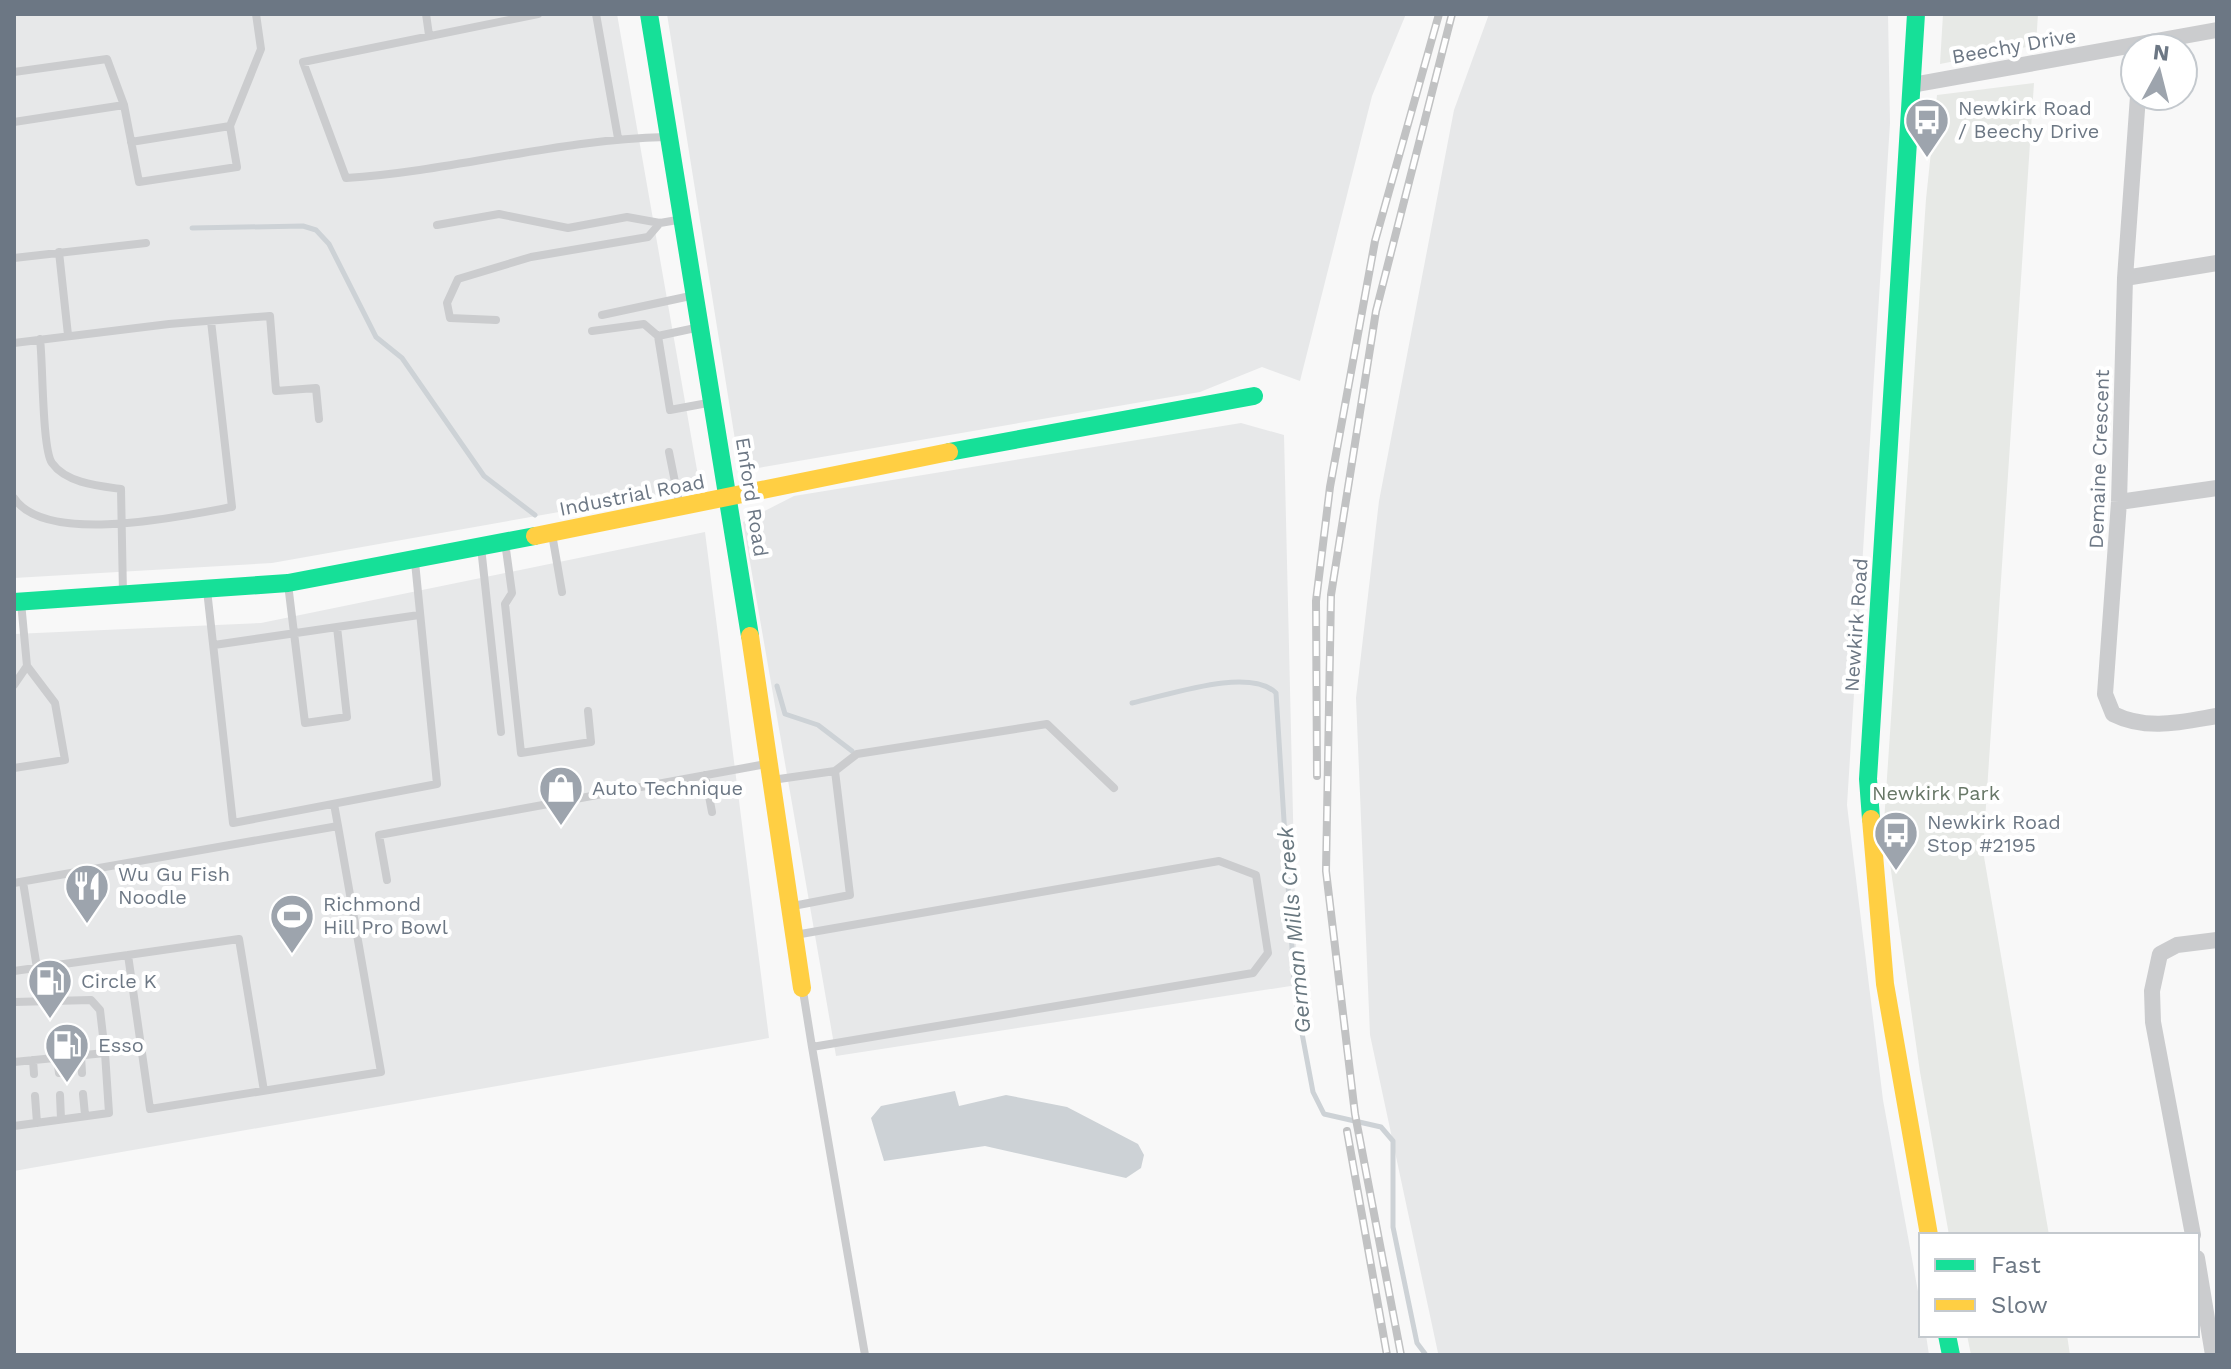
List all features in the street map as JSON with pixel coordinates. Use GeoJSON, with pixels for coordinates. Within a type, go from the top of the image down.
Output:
{"type":"FeatureCollection","features":[{"type":"Feature","properties":{"kind":"street","name":"Enford Road"},"geometry":{"type":"LineString","coordinates":[[649,14],[730,498],[802,988]]}},
{"type":"Feature","properties":{"kind":"street","name":"Newkirk Road"},"geometry":{"type":"LineString","coordinates":[[1916,14],[1868,779],[1885,984],[1929,1233]]}},
{"type":"Feature","properties":{"kind":"street","name":"Beechy Drive"},"geometry":{"type":"LineString","coordinates":[[1912,85],[2119,49]]}},
{"type":"Feature","properties":{"kind":"street","name":"Demaine Crescent"},"geometry":{"type":"LineString","coordinates":[[2137,112],[2125,278],[2119,502],[2105,694],[2109,708],[2129,722],[2148,725],[2217,716]]}},
{"type":"Feature","properties":{"kind":"street"},"geometry":{"type":"LineString","coordinates":[[2125,278],[2217,263]]}},
{"type":"Feature","properties":{"kind":"street","name":"Industrial Road"},"geometry":{"type":"LineString","coordinates":[[18,601],[288,583],[681,508],[824,475],[1254,396]]}},
{"type":"Feature","properties":{"kind":"street"},"geometry":{"type":"LineString","coordinates":[[2119,502],[2217,488]]}},
{"type":"Feature","properties":{"kind":"street"},"geometry":{"type":"LineString","coordinates":[[2193,1233],[2153,1022],[2152,991],[2160,954],[2177,945],[2217,940]]}},
{"type":"Feature","properties":{"kind":"street"},"geometry":{"type":"LineString","coordinates":[[2199,1270],[2213,1355]]}},
{"type":"Feature","properties":{"kind":"lane"},"geometry":{"type":"LineString","coordinates":[[14,72],[107,59],[124,105],[139,182],[237,167],[230,126],[261,49],[256,14]]}},
{"type":"Feature","properties":{"kind":"lane"},"geometry":{"type":"LineString","coordinates":[[426,14],[429,35]]}},
{"type":"Feature","properties":{"kind":"lane"},"geometry":{"type":"LineString","coordinates":[[538,14],[303,62],[346,178],[415,174],[618,138],[670,137]]}},
{"type":"Feature","properties":{"kind":"lane"},"geometry":{"type":"LineString","coordinates":[[596,14],[618,138]]}},
{"type":"Feature","properties":{"kind":"lane"},"geometry":{"type":"LineString","coordinates":[[14,122],[124,105]]}},
{"type":"Feature","properties":{"kind":"lane"},"geometry":{"type":"LineString","coordinates":[[131,142],[230,126]]}},
{"type":"Feature","properties":{"kind":"lane"},"geometry":{"type":"LineString","coordinates":[[437,225],[499,214],[568,228],[627,217],[660,223],[683,219]]}},
{"type":"Feature","properties":{"kind":"lane"},"geometry":{"type":"LineString","coordinates":[[496,320],[450,318],[447,303],[458,279],[531,257],[648,237],[660,223]]}},
{"type":"Feature","properties":{"kind":"lane"},"geometry":{"type":"LineString","coordinates":[[14,258],[146,243]]}},
{"type":"Feature","properties":{"kind":"lane"},"geometry":{"type":"LineString","coordinates":[[59,252],[68,335]]}},
{"type":"Feature","properties":{"kind":"lane"},"geometry":{"type":"LineString","coordinates":[[602,315],[696,295]]}},
{"type":"Feature","properties":{"kind":"lane"},"geometry":{"type":"LineString","coordinates":[[14,343],[270,316],[276,391],[316,388],[319,419]]}},
{"type":"Feature","properties":{"kind":"lane"},"geometry":{"type":"LineString","coordinates":[[14,498],[41,518],[120,524],[232,507],[211,321]]}},
{"type":"Feature","properties":{"kind":"lane"},"geometry":{"type":"LineString","coordinates":[[592,331],[644,324],[658,336],[670,410],[714,402]]}},
{"type":"Feature","properties":{"kind":"lane"},"geometry":{"type":"LineString","coordinates":[[658,336],[702,326]]}},
{"type":"Feature","properties":{"kind":"lane"},"geometry":{"type":"LineString","coordinates":[[40,339],[46,444],[51,463],[70,477],[121,489],[123,595]]}},
{"type":"Feature","properties":{"kind":"lane"},"geometry":{"type":"LineString","coordinates":[[669,452],[681,508]]}},
{"type":"Feature","properties":{"kind":"lane"},"geometry":{"type":"LineString","coordinates":[[552,533],[562,592]]}},
{"type":"Feature","properties":{"kind":"lane"},"geometry":{"type":"LineString","coordinates":[[505,542],[512,593],[505,604],[521,753],[591,742],[588,711]]}},
{"type":"Feature","properties":{"kind":"lane"},"geometry":{"type":"LineString","coordinates":[[481,546],[501,732]]}},
{"type":"Feature","properties":{"kind":"lane"},"geometry":{"type":"LineString","coordinates":[[207,589],[233,823],[437,784],[415,559]]}},
{"type":"Feature","properties":{"kind":"lane"},"geometry":{"type":"LineString","coordinates":[[288,583],[305,723],[347,717],[337,627]]}},
{"type":"Feature","properties":{"kind":"lane"},"geometry":{"type":"LineString","coordinates":[[14,768],[65,760],[55,703],[27,666],[18,601]]}},
{"type":"Feature","properties":{"kind":"lane"},"geometry":{"type":"LineString","coordinates":[[214,645],[419,615]]}},
{"type":"Feature","properties":{"kind":"lane"},"geometry":{"type":"LineString","coordinates":[[14,685],[27,666]]}},
{"type":"Feature","properties":{"kind":"lane"},"geometry":{"type":"LineString","coordinates":[[387,880],[379,835],[705,775],[835,771],[857,754],[1047,724],[1114,788]]}},
{"type":"Feature","properties":{"kind":"lane"},"geometry":{"type":"LineString","coordinates":[[790,907],[850,895],[835,771]]}},
{"type":"Feature","properties":{"kind":"lane"},"geometry":{"type":"LineString","coordinates":[[705,775],[712,812]]}},
{"type":"Feature","properties":{"kind":"lane"},"geometry":{"type":"LineString","coordinates":[[128,955],[150,1109],[381,1072],[334,804]]}},
{"type":"Feature","properties":{"kind":"lane"},"geometry":{"type":"LineString","coordinates":[[37,968],[19,882],[338,826]]}},
{"type":"Feature","properties":{"kind":"lane"},"geometry":{"type":"LineString","coordinates":[[794,935],[1219,861],[1256,875],[1268,953],[1253,973],[812,1047]]}},
{"type":"Feature","properties":{"kind":"lane"},"geometry":{"type":"LineString","coordinates":[[14,971],[239,939],[264,1091]]}},
{"type":"Feature","properties":{"kind":"lane"},"geometry":{"type":"LineString","coordinates":[[802,988],[865,1355]]}},
{"type":"Feature","properties":{"kind":"lane"},"geometry":{"type":"LineString","coordinates":[[14,1002],[91,1000],[100,1010],[109,1113],[14,1126]]}},
{"type":"Feature","properties":{"kind":"lane"},"geometry":{"type":"LineString","coordinates":[[14,1062],[105,1053]]}},
{"type":"Feature","properties":{"kind":"lane"},"geometry":{"type":"LineString","coordinates":[[81,1056],[82,1073]]}},
{"type":"Feature","properties":{"kind":"lane"},"geometry":{"type":"LineString","coordinates":[[57,1058],[59,1073]]}},
{"type":"Feature","properties":{"kind":"lane"},"geometry":{"type":"LineString","coordinates":[[33,1060],[34,1074]]}},
{"type":"Feature","properties":{"kind":"lane"},"geometry":{"type":"LineString","coordinates":[[83,1094],[85,1115]]}},
{"type":"Feature","properties":{"kind":"lane"},"geometry":{"type":"LineString","coordinates":[[60,1095],[61,1119]]}},
{"type":"Feature","properties":{"kind":"lane"},"geometry":{"type":"LineString","coordinates":[[35,1096],[37,1123]]}},
{"type":"Feature","properties":{"kind":"shaded area"},"geometry":{"type":"Polygon","coordinates":[[[14,14],[617,14],[700,487],[272,563],[14,578],[14,14]]]}},
{"type":"Feature","properties":{"kind":"shaded area"},"geometry":{"type":"Polygon","coordinates":[[[667,14],[1406,14],[1372,96],[1300,381],[1262,367],[1200,392],[740,471],[667,14]]]}},
{"type":"Feature","properties":{"kind":"shaded area"},"geometry":{"type":"Polygon","coordinates":[[[1489,14],[1888,14],[1890,123],[1847,805],[1883,1100],[1919,1297],[1919,1337],[1926,1337],[1929,1355],[1438,1353],[1370,1035],[1356,698],[1379,501],[1454,110],[1489,14]]]}},
{"type":"Feature","properties":{"kind":"shaded area"},"geometry":{"type":"Polygon","coordinates":[[[1241,423],[1284,435],[1297,985],[836,1056],[743,522],[794,496],[1241,423]]]}},
{"type":"Feature","properties":{"kind":"shaded area"},"geometry":{"type":"Polygon","coordinates":[[[705,532],[769,1038],[14,1171],[14,634],[261,623],[705,532]]]}},
{"type":"Feature","properties":{"kind":"shaded area"},"geometry":{"type":"Polygon","coordinates":[[[955,1091],[959,1106],[1006,1095],[1067,1107],[1138,1144],[1144,1155],[1141,1168],[1126,1178],[985,1146],[884,1161],[871,1118],[881,1106],[955,1091]]]}},
{"type":"Feature","properties":{"kind":"green space"},"geometry":{"type":"Polygon","coordinates":[[[1943,14],[2038,14],[2036,45],[1940,64],[1943,14]]]}},
{"type":"Feature","properties":{"kind":"green space","name":"Newkirk Park"},"geometry":{"type":"Polygon","coordinates":[[[2034,83],[1983,851],[2049,1233],[1949,1233],[1920,1072],[1884,822],[1926,199],[1937,95],[2034,83]]]}},
{"type":"Feature","properties":{"kind":"green space"},"geometry":{"type":"Polygon","coordinates":[[[1967,1337],[2067,1337],[2070,1355],[1971,1355],[1967,1337]]]}},
{"type":"Feature","properties":{"kind":"waterway","name":"German Mills Creek"},"geometry":{"type":"LineString","coordinates":[[192,228],[303,226],[316,230],[329,244],[376,337],[402,358],[484,476],[535,515]]}},
{"type":"Feature","properties":{"kind":"waterway","name":"German Mills Creek"},"geometry":{"type":"LineString","coordinates":[[1132,703],[1228,682],[1263,685],[1276,693],[1295,996],[1313,1092],[1324,1114],[1381,1127],[1393,1141],[1393,1227],[1417,1343],[1426,1355]]}},
{"type":"Feature","properties":{"kind":"waterway","name":"German Mills Creek"},"geometry":{"type":"LineString","coordinates":[[777,686],[785,714],[818,725],[852,751]]}},
{"type":"Feature","properties":{"kind":"railway"},"geometry":{"type":"LineString","coordinates":[[1317,776],[1316,601],[1330,487],[1375,241],[1439,14]]}},
{"type":"Feature","properties":{"kind":"railway"},"geometry":{"type":"LineString","coordinates":[[1401,1355],[1355,1114],[1326,871],[1331,595],[1376,311],[1452,14]]}},
{"type":"Feature","properties":{"kind":"railway"},"geometry":{"type":"LineString","coordinates":[[1347,1131],[1387,1355]]}},
{"type":"Feature","properties":{"kind":"traffic: fast"},"geometry":{"type":"LineString","coordinates":[[649,14],[750,636]]}},
{"type":"Feature","properties":{"kind":"traffic: fast"},"geometry":{"type":"LineString","coordinates":[[1871,819],[1868,779],[1916,14]]}},
{"type":"Feature","properties":{"kind":"traffic: fast"},"geometry":{"type":"LineString","coordinates":[[949,452],[1254,396]]}},
{"type":"Feature","properties":{"kind":"traffic: fast"},"geometry":{"type":"LineString","coordinates":[[14,602],[288,583],[535,536]]}},
{"type":"Feature","properties":{"kind":"traffic: fast"},"geometry":{"type":"LineString","coordinates":[[1947,1337],[1951,1355]]}},
{"type":"Feature","properties":{"kind":"traffic: slow"},"geometry":{"type":"LineString","coordinates":[[535,536],[949,452]]}},
{"type":"Feature","properties":{"kind":"traffic: slow"},"geometry":{"type":"LineString","coordinates":[[750,636],[802,988]]}},
{"type":"Feature","properties":{"kind":"traffic: slow"},"geometry":{"type":"LineString","coordinates":[[1871,819],[1885,984],[1929,1233]]}},
{"type":"Feature","properties":{"kind":"place","name":"Newkirk Road / Beechy Drive"},"geometry":{"type":"Point","coordinates":[1927,159]}},
{"type":"Feature","properties":{"kind":"place","name":"Auto Technique"},"geometry":{"type":"Point","coordinates":[561,827]}},
{"type":"Feature","properties":{"kind":"place","name":"Newkirk Road Stop #2195"},"geometry":{"type":"Point","coordinates":[1896,872]}},
{"type":"Feature","properties":{"kind":"place","name":"Wu Gu Fish Noodle"},"geometry":{"type":"Point","coordinates":[87,925]}},
{"type":"Feature","properties":{"kind":"place","name":"Richmond Hill Pro Bowl"},"geometry":{"type":"Point","coordinates":[292,955]}},
{"type":"Feature","properties":{"kind":"place","name":"Circle K"},"geometry":{"type":"Point","coordinates":[50,1020]}},
{"type":"Feature","properties":{"kind":"place","name":"Esso"},"geometry":{"type":"Point","coordinates":[67,1084]}}]}
